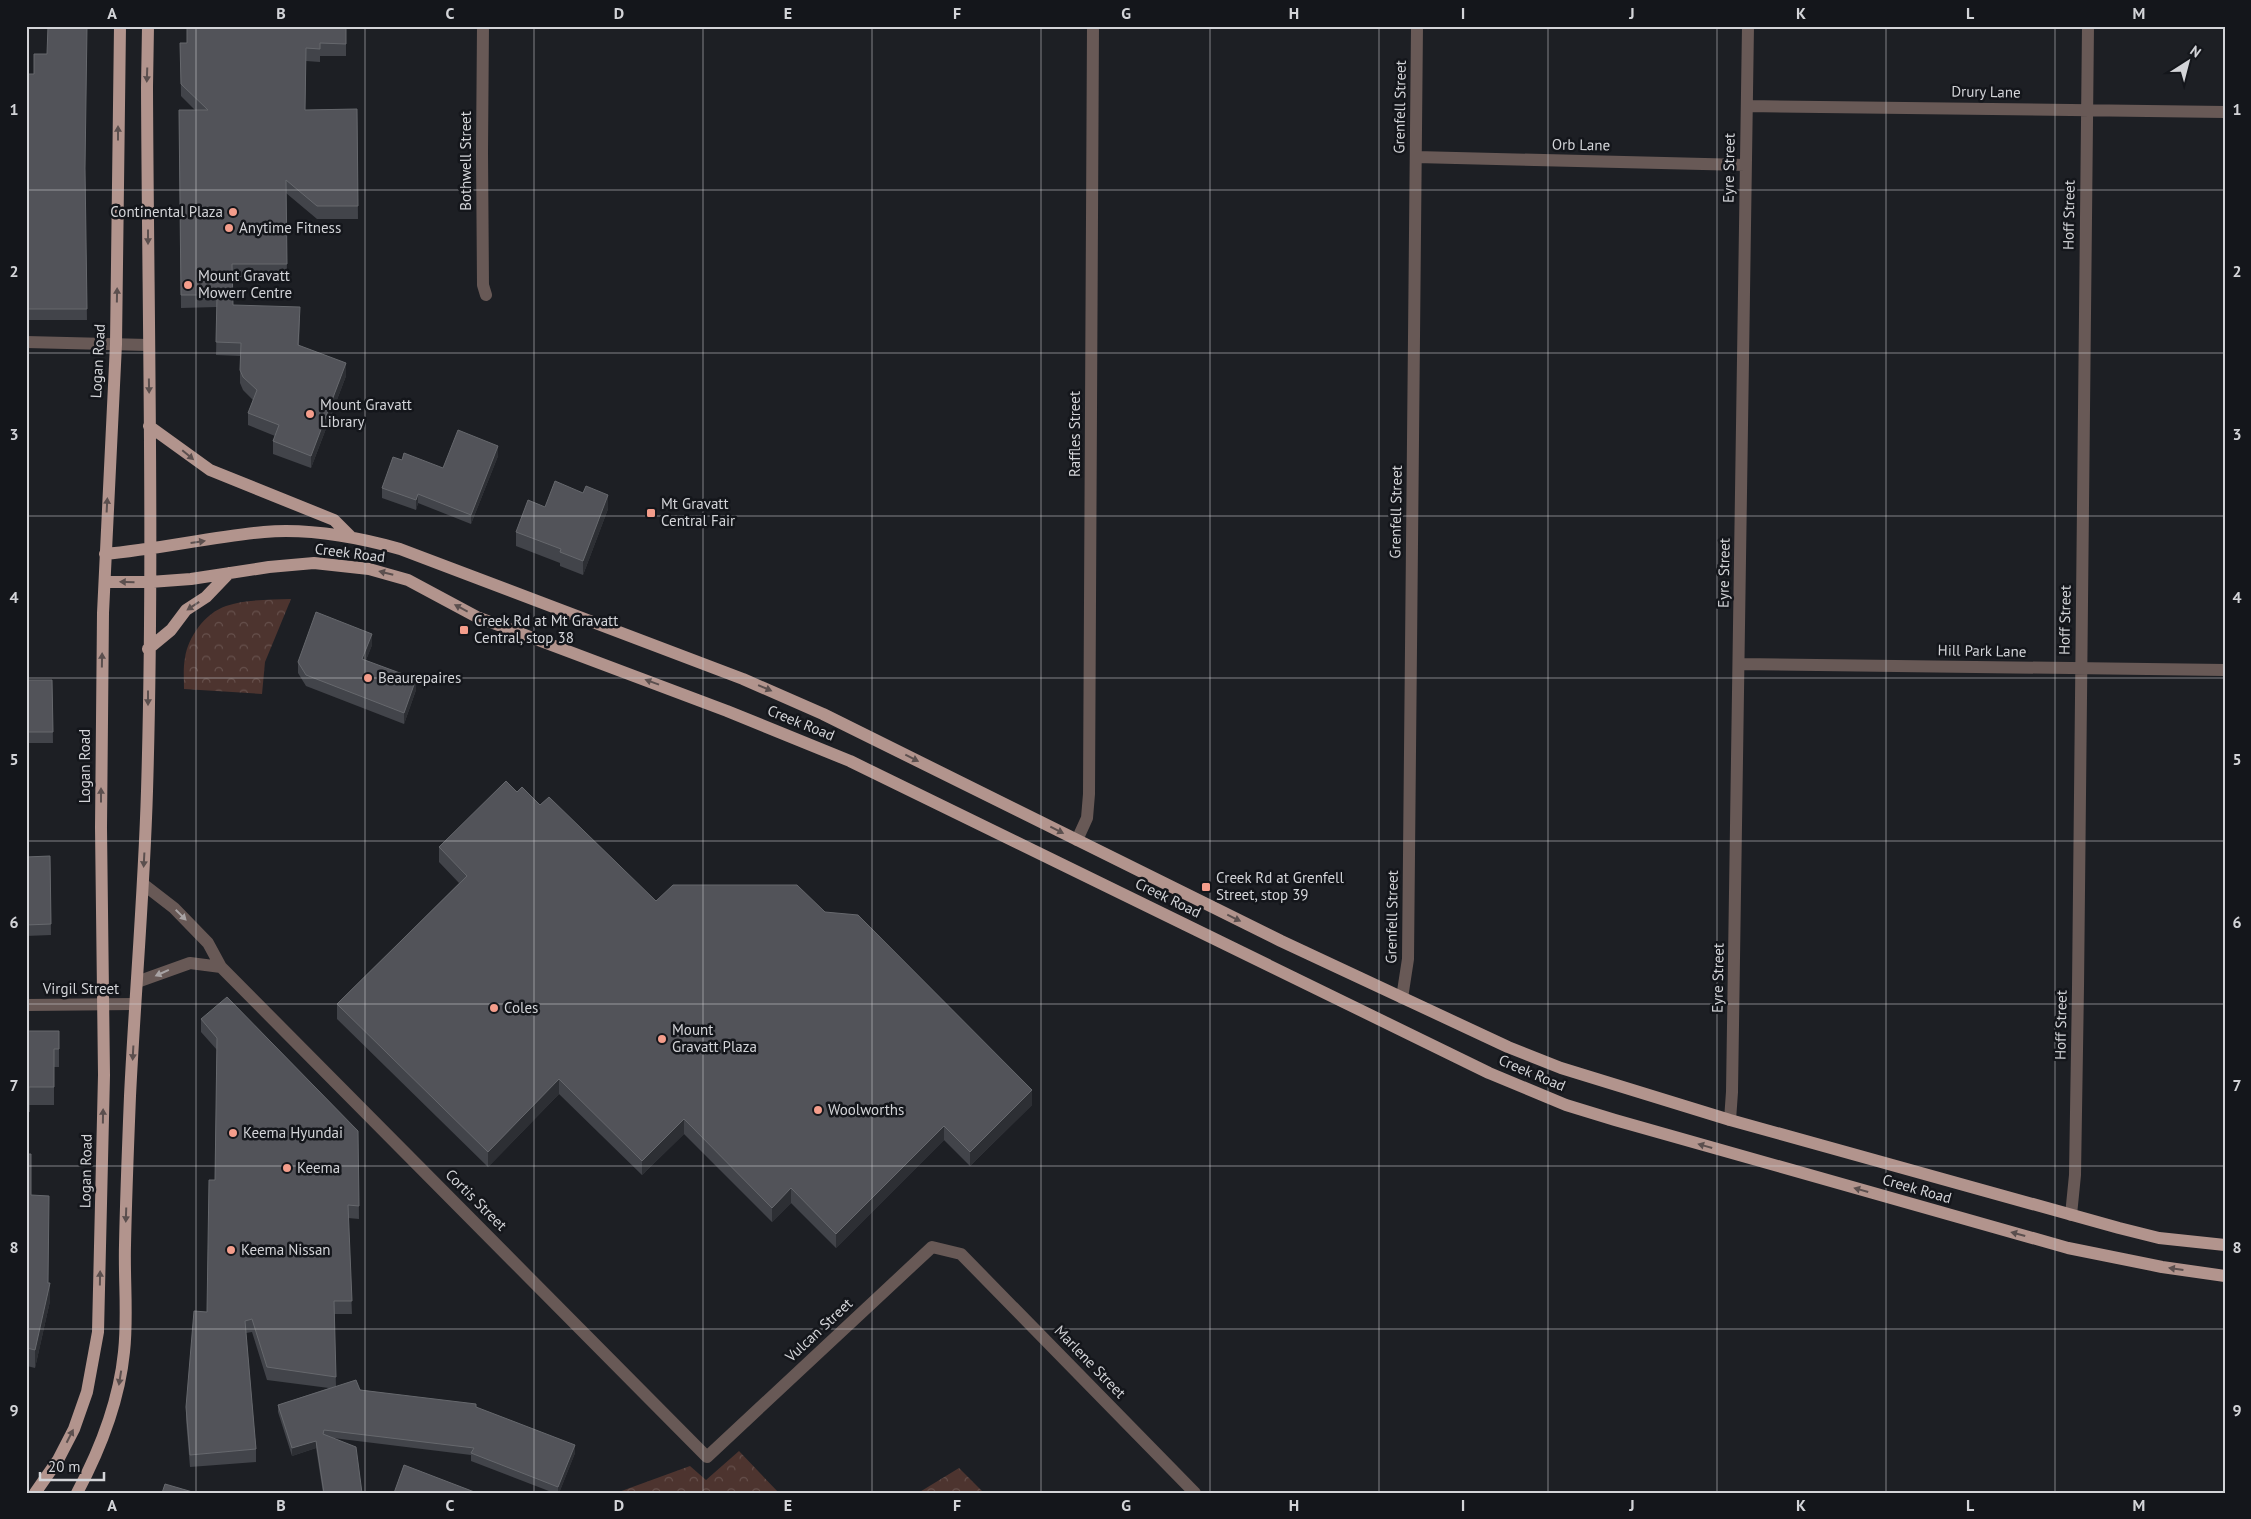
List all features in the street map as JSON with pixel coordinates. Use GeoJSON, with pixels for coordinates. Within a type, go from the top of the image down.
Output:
{"type":"FeatureCollection","features":[{"type":"Feature","properties":{"kind":"main road","name":"Logan Road"},"geometry":{"type":"LineString","coordinates":[[35,1493],[58,1460],[74,1429],[87,1392],[98,1332],[104,1085],[101,819],[102,613],[116,344],[120,26]]}},
{"type":"Feature","properties":{"kind":"main road"},"geometry":{"type":"LineString","coordinates":[[77,1493],[93,1464],[108,1425],[118,1391],[124,1352],[125,1249],[135,1004],[147,790],[150,582],[148,26]]}},
{"type":"Feature","properties":{"kind":"main road"},"geometry":{"type":"LineString","coordinates":[[149,426],[210,470],[334,520],[351,537]]}},
{"type":"Feature","properties":{"kind":"main road","name":"Creek Road"},"geometry":{"type":"LineString","coordinates":[[105,554],[150,550],[266,532],[299,532],[351,537],[391,546],[751,682],[868,736],[1281,942],[1508,1047],[1561,1068],[1730,1120],[2071,1215],[2159,1238],[2225,1245]]}},
{"type":"Feature","properties":{"kind":"main road","name":"Creek Road"},"geometry":{"type":"LineString","coordinates":[[105,582],[150,582],[191,579],[314,563],[369,569],[408,580],[477,617],[727,711],[850,761],[1489,1073],[1566,1105],[1714,1149],[2068,1248],[2162,1267],[2225,1276]]}},
{"type":"Feature","properties":{"kind":"main road"},"geometry":{"type":"LineString","coordinates":[[148,649],[171,630],[186,610],[206,597],[229,573]]}},
{"type":"Feature","properties":{"kind":"street","name":"Bothwell Street"},"geometry":{"type":"LineString","coordinates":[[484,26],[482,200],[483,285],[486,295]]}},
{"type":"Feature","properties":{"kind":"street","name":"Raffles Street"},"geometry":{"type":"LineString","coordinates":[[1077,840],[1087,818],[1089,794],[1094,26]]}},
{"type":"Feature","properties":{"kind":"street","name":"Grenfell Street"},"geometry":{"type":"LineString","coordinates":[[1402,998],[1408,959],[1417,26]]}},
{"type":"Feature","properties":{"kind":"street","name":"Eyre Street"},"geometry":{"type":"LineString","coordinates":[[1730,1120],[1748,26]]}},
{"type":"Feature","properties":{"kind":"street","name":"Hoff Street"},"geometry":{"type":"LineString","coordinates":[[2071,1215],[2075,1175],[2088,26]]}},
{"type":"Feature","properties":{"kind":"street","name":"Drury Lane"},"geometry":{"type":"LineString","coordinates":[[1747,106],[2225,112]]}},
{"type":"Feature","properties":{"kind":"street","name":"Orb Lane"},"geometry":{"type":"LineString","coordinates":[[1416,157],[1745,165]]}},
{"type":"Feature","properties":{"kind":"street"},"geometry":{"type":"LineString","coordinates":[[26,342],[148,345]]}},
{"type":"Feature","properties":{"kind":"street","name":"Hill Park Lane"},"geometry":{"type":"LineString","coordinates":[[1739,664],[2225,670]]}},
{"type":"Feature","properties":{"kind":"street","name":"Cortis Street"},"geometry":{"type":"LineString","coordinates":[[143,884],[174,908],[208,943],[221,967],[707,1457]]}},
{"type":"Feature","properties":{"kind":"street"},"geometry":{"type":"LineString","coordinates":[[137,982],[190,963],[221,967]]}},
{"type":"Feature","properties":{"kind":"street","name":"Virgil Street"},"geometry":{"type":"LineString","coordinates":[[26,1005],[135,1004]]}},
{"type":"Feature","properties":{"kind":"street","name":"Vulcan Street"},"geometry":{"type":"LineString","coordinates":[[707,1457],[932,1248],[961,1254]]}},
{"type":"Feature","properties":{"kind":"street","name":"Marlene Street"},"geometry":{"type":"LineString","coordinates":[[961,1254],[1195,1493]]}},
{"type":"Feature","properties":{"kind":"green space"},"geometry":{"type":"Polygon","coordinates":[[[291,599],[265,662],[262,694],[184,689],[184,666],[187,650],[194,634],[211,614],[218,609],[242,602],[291,599]]]}},
{"type":"Feature","properties":{"kind":"green space"},"geometry":{"type":"Polygon","coordinates":[[[739,1451],[779,1493],[616,1493],[690,1466],[706,1480],[739,1451]]]}},
{"type":"Feature","properties":{"kind":"green space"},"geometry":{"type":"Polygon","coordinates":[[[959,1468],[984,1493],[918,1493],[959,1468]]]}},
{"type":"Feature","properties":{"kind":"building"},"geometry":{"type":"Polygon","coordinates":[[[48,26],[87,26],[85,168],[87,309],[26,309],[26,74],[34,74],[34,54],[47,54],[48,26]]]}},
{"type":"Feature","properties":{"kind":"building"},"geometry":{"type":"Polygon","coordinates":[[[187,26],[346,26],[346,44],[320,43],[320,49],[306,48],[305,110],[357,109],[358,206],[317,206],[286,180],[287,264],[232,264],[233,305],[300,307],[298,345],[346,363],[311,456],[273,441],[279,425],[248,413],[257,390],[243,377],[240,370],[241,343],[216,342],[217,295],[181,295],[179,110],[208,110],[181,84],[180,43],[187,43],[187,26]]]}},
{"type":"Feature","properties":{"kind":"building"},"geometry":{"type":"Polygon","coordinates":[[[458,430],[498,446],[471,515],[418,494],[416,500],[382,488],[393,457],[402,460],[404,453],[443,468],[458,430]]]}},
{"type":"Feature","properties":{"kind":"building"},"geometry":{"type":"Polygon","coordinates":[[[555,481],[583,493],[586,486],[608,495],[583,561],[560,552],[561,549],[516,532],[528,500],[545,507],[555,481]]]}},
{"type":"Feature","properties":{"kind":"building"},"geometry":{"type":"Polygon","coordinates":[[[316,612],[372,634],[362,659],[416,679],[404,713],[306,675],[298,662],[316,612]]]}},
{"type":"Feature","properties":{"kind":"building"},"geometry":{"type":"Polygon","coordinates":[[[26,680],[52,680],[53,732],[27,732],[27,766],[26,766],[26,680]]]}},
{"type":"Feature","properties":{"kind":"building","name":"Mount Gravatt Plaza"},"geometry":{"type":"Polygon","coordinates":[[[506,781],[517,792],[522,787],[540,805],[549,797],[656,901],[673,885],[797,885],[825,912],[858,915],[1032,1090],[970,1152],[944,1126],[836,1234],[791,1188],[772,1208],[684,1119],[642,1161],[559,1079],[488,1152],[337,1004],[467,876],[439,847],[506,781]]]}},
{"type":"Feature","properties":{"kind":"building"},"geometry":{"type":"Polygon","coordinates":[[[50,856],[51,924],[26,925],[26,857],[50,856]]]}},
{"type":"Feature","properties":{"kind":"building","name":"Keema"},"geometry":{"type":"Polygon","coordinates":[[[227,997],[358,1131],[359,1206],[348,1205],[352,1301],[334,1301],[336,1377],[267,1367],[252,1319],[245,1321],[256,1449],[190,1455],[186,1407],[194,1311],[207,1312],[209,1180],[215,1180],[217,1038],[201,1019],[227,997]]]}},
{"type":"Feature","properties":{"kind":"building"},"geometry":{"type":"Polygon","coordinates":[[[26,1031],[59,1031],[59,1049],[54,1049],[54,1087],[29,1087],[29,1112],[26,1112],[26,1031]]]}},
{"type":"Feature","properties":{"kind":"building"},"geometry":{"type":"Polygon","coordinates":[[[26,1154],[31,1154],[31,1195],[49,1196],[48,1283],[50,1283],[35,1350],[27,1348],[26,1352],[26,1154]]]}},
{"type":"Feature","properties":{"kind":"building"},"geometry":{"type":"Polygon","coordinates":[[[356,1380],[360,1390],[476,1404],[476,1407],[575,1445],[558,1487],[471,1453],[474,1448],[324,1430],[323,1434],[356,1447],[362,1493],[324,1493],[316,1441],[292,1448],[278,1405],[356,1380]]]}},
{"type":"Feature","properties":{"kind":"building"},"geometry":{"type":"Polygon","coordinates":[[[404,1465],[477,1493],[394,1493],[404,1465]]]}},
{"type":"Feature","properties":{"kind":"building"},"geometry":{"type":"Polygon","coordinates":[[[165,1484],[196,1493],[162,1493],[165,1484]]]}},
{"type":"Feature","properties":{"kind":"place","name":"Continental Plaza"},"geometry":{"type":"Point","coordinates":[233,212]}},
{"type":"Feature","properties":{"kind":"place","name":"Anytime Fitness"},"geometry":{"type":"Point","coordinates":[229,228]}},
{"type":"Feature","properties":{"kind":"place","name":"Mount Gravatt Mowerr Centre"},"geometry":{"type":"Point","coordinates":[188,285]}},
{"type":"Feature","properties":{"kind":"place","name":"Mount Gravatt Library"},"geometry":{"type":"Point","coordinates":[310,414]}},
{"type":"Feature","properties":{"kind":"place","name":"Mt Gravatt Central Fair"},"geometry":{"type":"Point","coordinates":[651,513]}},
{"type":"Feature","properties":{"kind":"place","name":"Creek Rd at Mt Gravatt Central, stop 38"},"geometry":{"type":"Point","coordinates":[464,630]}},
{"type":"Feature","properties":{"kind":"place","name":"Beaurepaires"},"geometry":{"type":"Point","coordinates":[368,678]}},
{"type":"Feature","properties":{"kind":"place","name":"Creek Rd at Grenfell Street, stop 39"},"geometry":{"type":"Point","coordinates":[1206,887]}},
{"type":"Feature","properties":{"kind":"place","name":"Coles"},"geometry":{"type":"Point","coordinates":[494,1008]}},
{"type":"Feature","properties":{"kind":"place","name":"Mount Gravatt Plaza"},"geometry":{"type":"Point","coordinates":[662,1039]}},
{"type":"Feature","properties":{"kind":"place","name":"Woolworths"},"geometry":{"type":"Point","coordinates":[818,1110]}},
{"type":"Feature","properties":{"kind":"place","name":"Keema Hyundai"},"geometry":{"type":"Point","coordinates":[233,1133]}},
{"type":"Feature","properties":{"kind":"place","name":"Keema"},"geometry":{"type":"Point","coordinates":[287,1168]}},
{"type":"Feature","properties":{"kind":"place","name":"Keema Nissan"},"geometry":{"type":"Point","coordinates":[231,1250]}}]}
